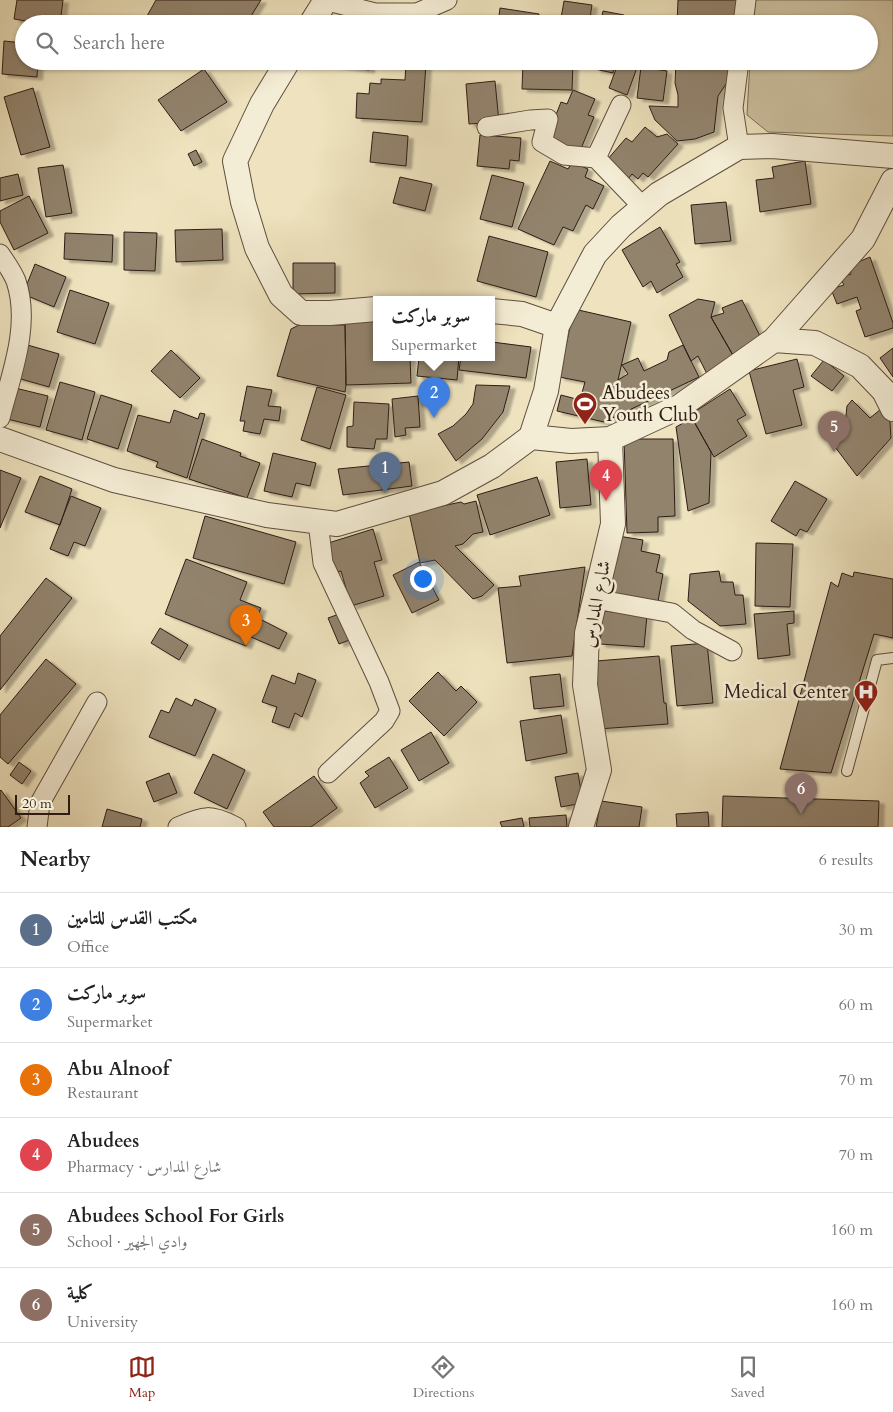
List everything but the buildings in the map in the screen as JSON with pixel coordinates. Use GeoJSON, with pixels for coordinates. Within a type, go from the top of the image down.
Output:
{"type":"FeatureCollection","features":[{"type":"Feature","properties":{"kind":"street"},"geometry":{"type":"LineString","coordinates":[[316,15],[325,0],[375,13],[418,12],[447,0]]}},
{"type":"Feature","properties":{"kind":"street"},"geometry":{"type":"LineString","coordinates":[[745,15],[746,0]]}},
{"type":"Feature","properties":{"kind":"street"},"geometry":{"type":"LineString","coordinates":[[283,70],[262,104],[235,161],[243,202],[257,248],[282,295],[301,313],[373,310]]}},
{"type":"Feature","properties":{"kind":"street"},"geometry":{"type":"LineString","coordinates":[[738,70],[733,108],[739,147]]}},
{"type":"Feature","properties":{"kind":"street"},"geometry":{"type":"LineString","coordinates":[[596,158],[621,105]]}},
{"type":"Feature","properties":{"kind":"street"},"geometry":{"type":"LineString","coordinates":[[487,127],[530,120],[548,120],[542,142],[564,155],[596,158],[643,208]]}},
{"type":"Feature","properties":{"kind":"street"},"geometry":{"type":"LineString","coordinates":[[0,439],[114,480],[267,515],[318,522],[337,524],[442,493],[492,466],[531,437],[546,391],[557,326],[595,254],[621,226],[659,194],[739,147],[772,146],[893,156]]}},
{"type":"Feature","properties":{"kind":"street"},"geometry":{"type":"LineString","coordinates":[[531,437],[572,441],[610,439],[679,407],[774,340],[863,239],[893,182]]}},
{"type":"Feature","properties":{"kind":"street"},"geometry":{"type":"LineString","coordinates":[[0,254],[15,280],[22,309],[18,346],[0,418]]}},
{"type":"Feature","properties":{"kind":"street"},"geometry":{"type":"LineString","coordinates":[[495,311],[522,314],[557,326]]}},
{"type":"Feature","properties":{"kind":"street"},"geometry":{"type":"LineString","coordinates":[[774,340],[815,343],[860,366],[884,391],[893,409]]}},
{"type":"Feature","properties":{"kind":"street","name":"شارع المدارس"},"geometry":{"type":"LineString","coordinates":[[581,827],[599,770],[585,686],[587,633],[613,524],[610,439]]}},
{"type":"Feature","properties":{"kind":"street"},"geometry":{"type":"LineString","coordinates":[[318,522],[322,563],[390,711],[384,721],[328,773]]}},
{"type":"Feature","properties":{"kind":"street"},"geometry":{"type":"LineString","coordinates":[[595,599],[672,613],[693,630],[732,651]]}},
{"type":"Feature","properties":{"kind":"street"},"geometry":{"type":"LineString","coordinates":[[48,827],[37,827],[40,803],[97,702]]}},
{"type":"Feature","properties":{"kind":"street"},"geometry":{"type":"LineString","coordinates":[[178,827],[198,818],[218,818],[236,827]]}},
{"type":"Feature","properties":{"kind":"lane"},"geometry":{"type":"LineString","coordinates":[[847,771],[877,660],[893,658]]}},
{"type":"Feature","properties":{"kind":"shaded area"},"geometry":{"type":"Polygon","coordinates":[[[755,0],[893,0],[893,136],[768,132],[747,115],[750,70],[878,70],[878,15],[754,15],[755,0]]]}},
{"type":"Feature","properties":{"kind":"place","name":"سوبر ماركت"},"geometry":{"type":"Point","coordinates":[434,418]}},
{"type":"Feature","properties":{"kind":"place","name":"Abudees Youth Club"},"geometry":{"type":"Point","coordinates":[585,425]}},
{"type":"Feature","properties":{"kind":"place","name":"Abudees School For Girls"},"geometry":{"type":"Point","coordinates":[834,452]}},
{"type":"Feature","properties":{"kind":"place","name":"مكتب القدس للتامين"},"geometry":{"type":"Point","coordinates":[385,493]}},
{"type":"Feature","properties":{"kind":"place","name":"Abudees"},"geometry":{"type":"Point","coordinates":[606,501]}},
{"type":"Feature","properties":{"kind":"place","name":"Abu Alnoof"},"geometry":{"type":"Point","coordinates":[246,646]}},
{"type":"Feature","properties":{"kind":"place","name":"Medical Center"},"geometry":{"type":"Point","coordinates":[866,713]}},
{"type":"Feature","properties":{"kind":"place","name":"كلية"},"geometry":{"type":"Point","coordinates":[801,814]}}]}
